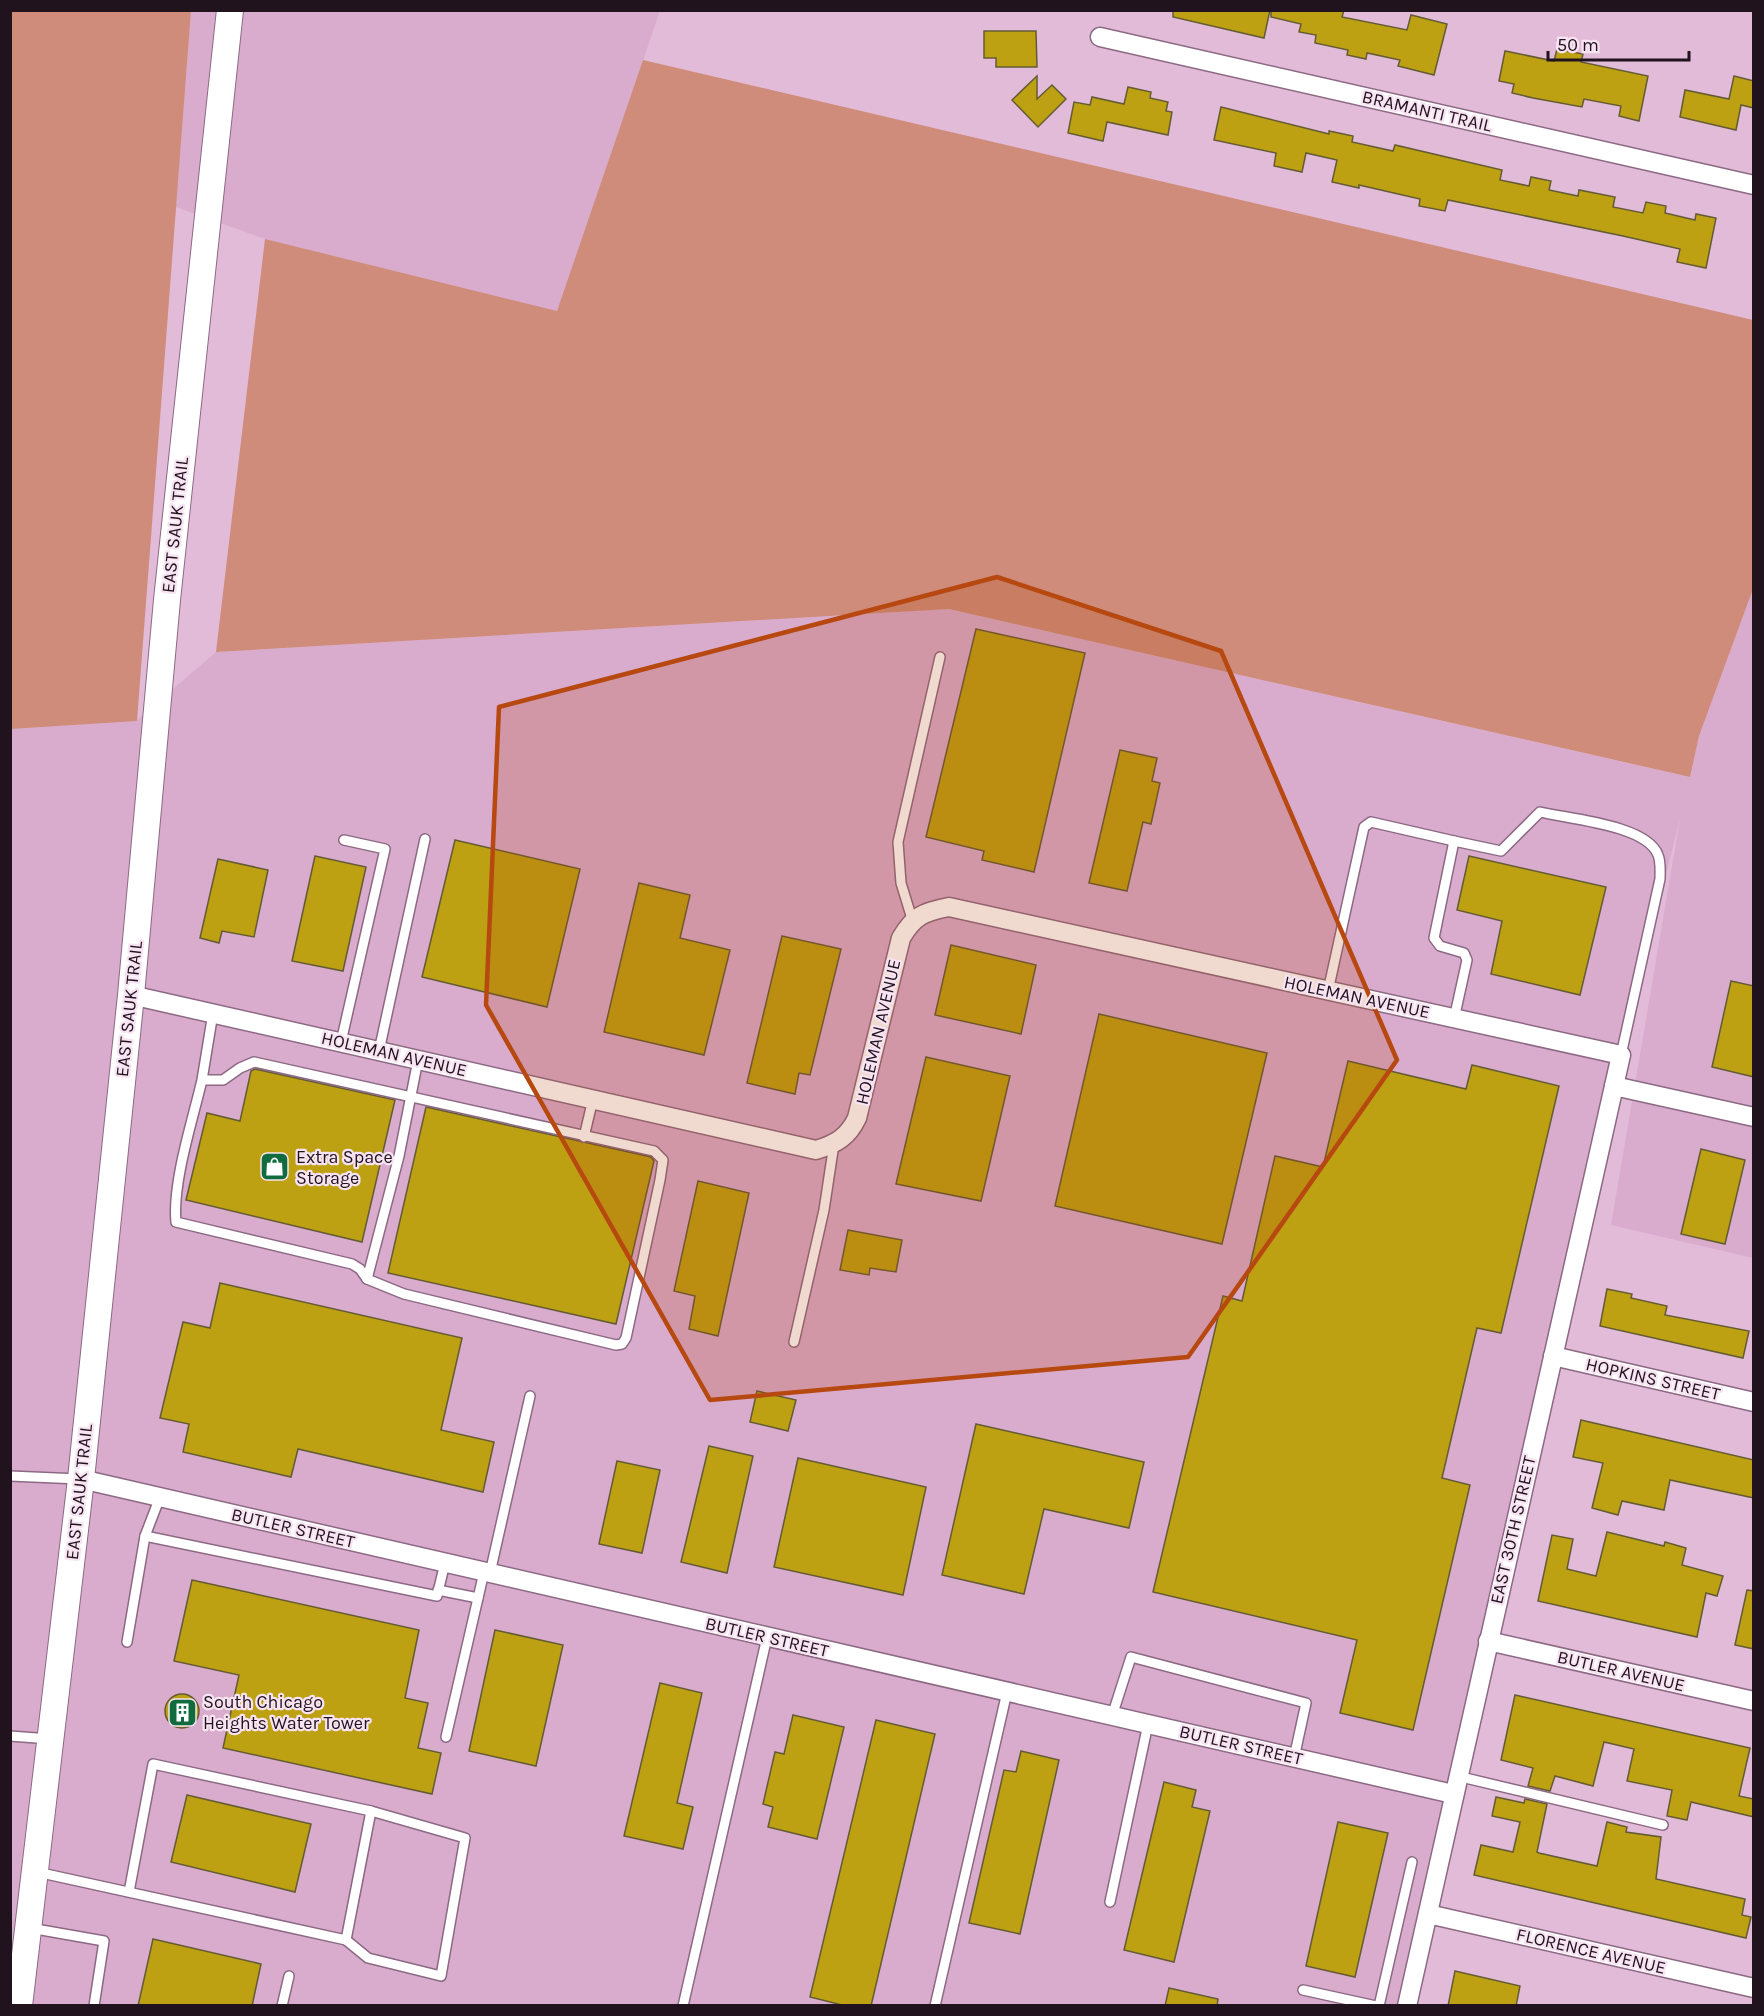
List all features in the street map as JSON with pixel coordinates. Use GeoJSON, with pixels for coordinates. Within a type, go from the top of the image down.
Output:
{"type":"FeatureCollection","features":[{"type":"Feature","properties":{"kind":"main road","name":"EAST SAUK TRAIL"},"geometry":{"type":"LineString","coordinates":[[19,2006],[81,1479],[131,995],[167,600],[230,10]]}},
{"type":"Feature","properties":{"kind":"street","name":"BRAMANTI TRAIL"},"geometry":{"type":"LineString","coordinates":[[1100,37],[1754,185]]}},
{"type":"Feature","properties":{"kind":"street","name":"HOLEMAN AVENUE"},"geometry":{"type":"LineString","coordinates":[[131,995],[816,1150],[834,1144],[849,1134],[858,1118],[901,938],[912,920],[931,910],[948,907],[1621,1055]]}},
{"type":"Feature","properties":{"kind":"street","name":"EAST 30TH STREET"},"geometry":{"type":"LineString","coordinates":[[1407,2006],[1621,1055]]}},
{"type":"Feature","properties":{"kind":"street"},"geometry":{"type":"LineString","coordinates":[[1614,1086],[1754,1117]]}},
{"type":"Feature","properties":{"kind":"street","name":"HOPKINS STREET"},"geometry":{"type":"LineString","coordinates":[[1552,1356],[1754,1402]]}},
{"type":"Feature","properties":{"kind":"street","name":"BUTLER STREET"},"geometry":{"type":"LineString","coordinates":[[81,1479],[1294,1758],[1455,1785]]}},
{"type":"Feature","properties":{"kind":"street","name":"BUTLER AVENUE"},"geometry":{"type":"LineString","coordinates":[[1488,1641],[1754,1701]]}},
{"type":"Feature","properties":{"kind":"street","name":"FLORENCE AVENUE"},"geometry":{"type":"LineString","coordinates":[[1428,1914],[1754,1989]]}},
{"type":"Feature","properties":{"kind":"lane"},"geometry":{"type":"LineString","coordinates":[[912,920],[901,883],[898,842],[940,657]]}},
{"type":"Feature","properties":{"kind":"lane"},"geometry":{"type":"LineString","coordinates":[[1328,991],[1364,827],[1371,822],[1501,850],[1540,812],[1628,831],[1646,839],[1658,855],[1660,879],[1621,1055]]}},
{"type":"Feature","properties":{"kind":"lane"},"geometry":{"type":"LineString","coordinates":[[379,1051],[425,839]]}},
{"type":"Feature","properties":{"kind":"lane"},"geometry":{"type":"LineString","coordinates":[[341,1042],[385,849],[344,840]]}},
{"type":"Feature","properties":{"kind":"lane"},"geometry":{"type":"LineString","coordinates":[[1454,841],[1434,938],[1440,946],[1464,953],[1467,960],[1454,1018]]}},
{"type":"Feature","properties":{"kind":"lane"},"geometry":{"type":"LineString","coordinates":[[202,1080],[223,1080],[240,1068],[254,1062],[654,1151],[663,1160],[655,1209],[626,1338],[622,1344],[404,1294],[367,1279],[360,1269],[352,1264],[176,1222],[175,1207],[202,1080],[213,1013]]}},
{"type":"Feature","properties":{"kind":"lane"},"geometry":{"type":"LineString","coordinates":[[367,1279],[412,1098],[418,1059]]}},
{"type":"Feature","properties":{"kind":"lane"},"geometry":{"type":"LineString","coordinates":[[584,1137],[592,1099]]}},
{"type":"Feature","properties":{"kind":"lane"},"geometry":{"type":"LineString","coordinates":[[794,1342],[824,1210],[834,1144]]}},
{"type":"Feature","properties":{"kind":"lane"},"geometry":{"type":"LineString","coordinates":[[446,1737],[478,1598],[487,1573],[530,1396]]}},
{"type":"Feature","properties":{"kind":"lane"},"geometry":{"type":"LineString","coordinates":[[10,1476],[81,1479]]}},
{"type":"Feature","properties":{"kind":"lane"},"geometry":{"type":"LineString","coordinates":[[127,1642],[145,1536],[160,1497]]}},
{"type":"Feature","properties":{"kind":"lane"},"geometry":{"type":"LineString","coordinates":[[145,1536],[437,1596],[444,1563]]}},
{"type":"Feature","properties":{"kind":"lane"},"geometry":{"type":"LineString","coordinates":[[438,1590],[478,1598]]}},
{"type":"Feature","properties":{"kind":"lane"},"geometry":{"type":"LineString","coordinates":[[683,2006],[767,1637]]}},
{"type":"Feature","properties":{"kind":"lane"},"geometry":{"type":"LineString","coordinates":[[1112,1716],[1131,1657],[1306,1703],[1294,1758]]}},
{"type":"Feature","properties":{"kind":"lane"},"geometry":{"type":"LineString","coordinates":[[935,2006],[1007,1692]]}},
{"type":"Feature","properties":{"kind":"lane"},"geometry":{"type":"LineString","coordinates":[[1110,1902],[1148,1724]]}},
{"type":"Feature","properties":{"kind":"lane"},"geometry":{"type":"LineString","coordinates":[[10,1736],[50,1738]]}},
{"type":"Feature","properties":{"kind":"lane"},"geometry":{"type":"LineString","coordinates":[[34,1872],[346,1940],[368,1958],[441,1976],[465,1838],[371,1811],[153,1764],[129,1892]]}},
{"type":"Feature","properties":{"kind":"lane"},"geometry":{"type":"LineString","coordinates":[[1455,1785],[1663,1825]]}},
{"type":"Feature","properties":{"kind":"lane"},"geometry":{"type":"LineString","coordinates":[[346,1940],[371,1811]]}},
{"type":"Feature","properties":{"kind":"lane"},"geometry":{"type":"LineString","coordinates":[[1303,1990],[1378,2006],[1412,1862]]}},
{"type":"Feature","properties":{"kind":"lane"},"geometry":{"type":"LineString","coordinates":[[28,1928],[104,1941],[94,2006]]}},
{"type":"Feature","properties":{"kind":"lane"},"geometry":{"type":"LineString","coordinates":[[282,2006],[288,1976]]}},
{"type":"Feature","properties":{"kind":"highlighted area"},"geometry":{"type":"Polygon","coordinates":[[[997,577],[1221,651],[1397,1060],[1188,1357],[710,1400],[486,1005],[499,707],[997,577]]]}},
{"type":"Feature","properties":{"kind":"shaded area"},"geometry":{"type":"Polygon","coordinates":[[[11,10],[191,11],[137,721],[11,729],[11,10]]]}},
{"type":"Feature","properties":{"kind":"shaded area"},"geometry":{"type":"Polygon","coordinates":[[[191,11],[660,11],[557,312],[265,239],[176,207],[191,11]]]}},
{"type":"Feature","properties":{"kind":"shaded area"},"geometry":{"type":"Polygon","coordinates":[[[643,60],[1753,320],[1753,589],[1699,736],[1690,777],[949,609],[216,652],[265,239],[557,311],[643,60]]]}},
{"type":"Feature","properties":{"kind":"shaded area"},"geometry":{"type":"Polygon","coordinates":[[[1753,589],[1753,1258],[1611,1225],[1680,819],[1641,975],[1635,1018],[1409,2005],[11,2006],[11,729],[136,721],[216,652],[949,609],[1689,777],[1699,736],[1753,589]]]}},
{"type":"Feature","properties":{"kind":"building"},"geometry":{"type":"Polygon","coordinates":[[[1173,10],[1270,10],[1264,38],[1173,17],[1173,10]]]}},
{"type":"Feature","properties":{"kind":"building"},"geometry":{"type":"Polygon","coordinates":[[[1271,10],[1344,10],[1342,17],[1407,30],[1411,15],[1447,24],[1434,75],[1398,66],[1400,60],[1367,53],[1366,59],[1347,55],[1348,50],[1315,43],[1316,35],[1299,32],[1301,24],[1271,17],[1271,10]]]}},
{"type":"Feature","properties":{"kind":"building"},"geometry":{"type":"Polygon","coordinates":[[[984,31],[1036,31],[1037,67],[996,67],[996,58],[984,58],[984,31]]]}},
{"type":"Feature","properties":{"kind":"building"},"geometry":{"type":"Polygon","coordinates":[[[1557,49],[1583,54],[1581,62],[1648,76],[1639,121],[1619,116],[1621,106],[1584,99],[1582,107],[1533,98],[1512,93],[1514,84],[1499,81],[1505,51],[1554,61],[1557,49]]]}},
{"type":"Feature","properties":{"kind":"building"},"geometry":{"type":"Polygon","coordinates":[[[1037,76],[1037,99],[1052,85],[1066,99],[1038,127],[1012,100],[1037,76]]]}},
{"type":"Feature","properties":{"kind":"building"},"geometry":{"type":"Polygon","coordinates":[[[1734,76],[1754,81],[1754,108],[1741,105],[1736,130],[1680,117],[1685,90],[1729,99],[1734,76]]]}},
{"type":"Feature","properties":{"kind":"building"},"geometry":{"type":"Polygon","coordinates":[[[1128,87],[1151,92],[1150,98],[1168,102],[1166,111],[1172,112],[1168,135],[1107,122],[1103,141],[1068,133],[1074,102],[1090,105],[1092,97],[1124,104],[1128,87]]]}},
{"type":"Feature","properties":{"kind":"building"},"geometry":{"type":"Polygon","coordinates":[[[1221,107],[1329,134],[1329,131],[1353,136],[1352,142],[1393,151],[1395,145],[1502,170],[1500,180],[1529,186],[1531,177],[1551,181],[1549,190],[1578,196],[1579,190],[1615,197],[1613,207],[1643,213],[1646,202],[1666,206],[1665,213],[1695,220],[1696,214],[1716,218],[1706,268],[1677,262],[1680,249],[1448,200],[1445,211],[1419,206],[1420,199],[1359,185],[1359,188],[1332,182],[1337,160],[1306,153],[1302,172],[1274,166],[1276,153],[1214,140],[1221,107]]]}},
{"type":"Feature","properties":{"kind":"building"},"geometry":{"type":"Polygon","coordinates":[[[976,629],[1085,653],[1034,872],[982,860],[984,851],[926,837],[976,629]]]}},
{"type":"Feature","properties":{"kind":"building"},"geometry":{"type":"Polygon","coordinates":[[[1120,750],[1157,758],[1152,781],[1160,783],[1151,824],[1143,822],[1127,891],[1089,883],[1120,750]]]}},
{"type":"Feature","properties":{"kind":"building"},"geometry":{"type":"Polygon","coordinates":[[[455,840],[580,869],[547,1007],[422,977],[455,840]]]}},
{"type":"Feature","properties":{"kind":"building"},"geometry":{"type":"Polygon","coordinates":[[[315,856],[366,867],[343,971],[292,961],[315,856]]]}},
{"type":"Feature","properties":{"kind":"building"},"geometry":{"type":"Polygon","coordinates":[[[1469,856],[1606,887],[1580,995],[1491,974],[1502,921],[1457,910],[1469,856]]]}},
{"type":"Feature","properties":{"kind":"building"},"geometry":{"type":"Polygon","coordinates":[[[218,859],[268,870],[254,937],[222,931],[219,943],[200,938],[218,859]]]}},
{"type":"Feature","properties":{"kind":"building"},"geometry":{"type":"Polygon","coordinates":[[[639,883],[690,895],[680,938],[730,950],[704,1055],[604,1032],[639,883]]]}},
{"type":"Feature","properties":{"kind":"building"},"geometry":{"type":"Polygon","coordinates":[[[782,936],[841,949],[810,1075],[799,1073],[795,1094],[747,1083],[782,936]]]}},
{"type":"Feature","properties":{"kind":"building"},"geometry":{"type":"Polygon","coordinates":[[[951,945],[1036,965],[1021,1034],[935,1015],[951,945]]]}},
{"type":"Feature","properties":{"kind":"building"},"geometry":{"type":"Polygon","coordinates":[[[1731,981],[1754,986],[1754,1077],[1712,1067],[1731,981]]]}},
{"type":"Feature","properties":{"kind":"building"},"geometry":{"type":"Polygon","coordinates":[[[1099,1014],[1267,1053],[1222,1244],[1055,1206],[1099,1014]]]}},
{"type":"Feature","properties":{"kind":"building"},"geometry":{"type":"Polygon","coordinates":[[[926,1057],[1010,1076],[981,1201],[896,1184],[926,1057]]]}},
{"type":"Feature","properties":{"kind":"building"},"geometry":{"type":"Polygon","coordinates":[[[1348,1061],[1466,1089],[1472,1065],[1559,1086],[1501,1333],[1477,1328],[1442,1478],[1470,1485],[1413,1730],[1340,1713],[1357,1640],[1153,1592],[1223,1296],[1242,1301],[1275,1156],[1323,1167],[1348,1061]]]}},
{"type":"Feature","properties":{"kind":"building"},"geometry":{"type":"Polygon","coordinates":[[[255,1069],[395,1100],[362,1242],[186,1200],[207,1113],[240,1121],[251,1071],[255,1069]]]}},
{"type":"Feature","properties":{"kind":"building"},"geometry":{"type":"Polygon","coordinates":[[[426,1107],[651,1157],[654,1161],[616,1324],[388,1273],[426,1107]]]}},
{"type":"Feature","properties":{"kind":"building"},"geometry":{"type":"Polygon","coordinates":[[[1701,1149],[1745,1160],[1725,1244],[1681,1234],[1701,1149]]]}},
{"type":"Feature","properties":{"kind":"building"},"geometry":{"type":"Polygon","coordinates":[[[698,1181],[749,1193],[718,1336],[689,1329],[695,1296],[674,1291],[698,1181]]]}},
{"type":"Feature","properties":{"kind":"building"},"geometry":{"type":"Polygon","coordinates":[[[848,1230],[902,1240],[896,1272],[870,1268],[869,1275],[840,1270],[848,1230]]]}},
{"type":"Feature","properties":{"kind":"building"},"geometry":{"type":"Polygon","coordinates":[[[220,1283],[462,1338],[441,1430],[494,1442],[483,1492],[298,1449],[291,1477],[183,1452],[189,1424],[160,1418],[183,1322],[210,1328],[220,1283]]]}},
{"type":"Feature","properties":{"kind":"building"},"geometry":{"type":"Polygon","coordinates":[[[1607,1289],[1632,1294],[1631,1298],[1667,1306],[1665,1315],[1749,1331],[1743,1358],[1600,1326],[1607,1289]]]}},
{"type":"Feature","properties":{"kind":"building"},"geometry":{"type":"Polygon","coordinates":[[[757,1391],[796,1400],[788,1431],[750,1422],[757,1391]]]}},
{"type":"Feature","properties":{"kind":"building"},"geometry":{"type":"Polygon","coordinates":[[[1581,1420],[1754,1460],[1754,1498],[1670,1480],[1664,1510],[1622,1501],[1618,1515],[1592,1508],[1603,1463],[1573,1457],[1581,1420]]]}},
{"type":"Feature","properties":{"kind":"building"},"geometry":{"type":"Polygon","coordinates":[[[976,1424],[1144,1462],[1129,1528],[1044,1509],[1024,1594],[942,1575],[976,1424]]]}},
{"type":"Feature","properties":{"kind":"building"},"geometry":{"type":"Polygon","coordinates":[[[709,1446],[753,1456],[727,1573],[681,1562],[709,1446]]]}},
{"type":"Feature","properties":{"kind":"building"},"geometry":{"type":"Polygon","coordinates":[[[798,1458],[926,1487],[903,1595],[774,1567],[798,1458]]]}},
{"type":"Feature","properties":{"kind":"building"},"geometry":{"type":"Polygon","coordinates":[[[617,1461],[660,1470],[642,1553],[599,1544],[617,1461]]]}},
{"type":"Feature","properties":{"kind":"building"},"geometry":{"type":"Polygon","coordinates":[[[1607,1532],[1664,1546],[1665,1542],[1686,1548],[1682,1565],[1723,1576],[1717,1596],[1706,1593],[1697,1637],[1538,1601],[1552,1535],[1573,1539],[1567,1569],[1596,1576],[1607,1532]]]}},
{"type":"Feature","properties":{"kind":"building"},"geometry":{"type":"Polygon","coordinates":[[[192,1580],[419,1630],[405,1698],[428,1703],[418,1748],[441,1753],[432,1794],[223,1748],[239,1675],[174,1661],[192,1580]]]}},
{"type":"Feature","properties":{"kind":"building"},"geometry":{"type":"Polygon","coordinates":[[[1747,1590],[1754,1591],[1754,1649],[1735,1645],[1747,1590]]]}},
{"type":"Feature","properties":{"kind":"building"},"geometry":{"type":"Polygon","coordinates":[[[495,1630],[563,1645],[536,1766],[469,1751],[495,1630]]]}},
{"type":"Feature","properties":{"kind":"building"},"geometry":{"type":"Polygon","coordinates":[[[660,1683],[702,1693],[677,1803],[693,1807],[683,1849],[624,1836],[660,1683]]]}},
{"type":"Feature","properties":{"kind":"building","name":"South Chicago Heights Water Tower"},"geometry":{"type":"Polygon","coordinates":[[[182,1694],[194,1699],[199,1711],[194,1723],[182,1728],[170,1723],[165,1711],[170,1699],[182,1694]]]}},
{"type":"Feature","properties":{"kind":"building"},"geometry":{"type":"Polygon","coordinates":[[[1515,1695],[1750,1748],[1739,1796],[1754,1799],[1754,1817],[1691,1802],[1687,1820],[1667,1816],[1672,1790],[1627,1781],[1634,1749],[1604,1742],[1593,1786],[1555,1776],[1550,1791],[1528,1786],[1533,1768],[1501,1760],[1515,1695]]]}},
{"type":"Feature","properties":{"kind":"building"},"geometry":{"type":"Polygon","coordinates":[[[793,1715],[844,1727],[817,1839],[768,1827],[773,1807],[763,1804],[775,1752],[784,1754],[793,1715]]]}},
{"type":"Feature","properties":{"kind":"building"},"geometry":{"type":"Polygon","coordinates":[[[876,1720],[935,1734],[871,2006],[846,2006],[810,1997],[876,1720]]]}},
{"type":"Feature","properties":{"kind":"building"},"geometry":{"type":"Polygon","coordinates":[[[1021,1751],[1059,1760],[1020,1934],[969,1923],[1004,1770],[1016,1772],[1021,1751]]]}},
{"type":"Feature","properties":{"kind":"building"},"geometry":{"type":"Polygon","coordinates":[[[1164,1782],[1196,1790],[1192,1807],[1210,1811],[1174,1962],[1124,1950],[1164,1782]]]}},
{"type":"Feature","properties":{"kind":"building"},"geometry":{"type":"Polygon","coordinates":[[[187,1795],[311,1824],[295,1892],[171,1862],[187,1795]]]}},
{"type":"Feature","properties":{"kind":"building"},"geometry":{"type":"Polygon","coordinates":[[[1496,1797],[1524,1803],[1525,1799],[1547,1804],[1537,1852],[1539,1853],[1597,1866],[1607,1822],[1627,1827],[1626,1832],[1661,1837],[1656,1879],[1745,1899],[1742,1915],[1751,1917],[1746,1938],[1474,1875],[1481,1845],[1513,1852],[1520,1822],[1492,1816],[1496,1797]]]}},
{"type":"Feature","properties":{"kind":"building"},"geometry":{"type":"Polygon","coordinates":[[[1338,1822],[1388,1833],[1355,1977],[1306,1966],[1338,1822]]]}},
{"type":"Feature","properties":{"kind":"building"},"geometry":{"type":"Polygon","coordinates":[[[153,1939],[261,1964],[252,2006],[138,2006],[153,1939]]]}},
{"type":"Feature","properties":{"kind":"building"},"geometry":{"type":"Polygon","coordinates":[[[1455,1971],[1520,1986],[1516,2006],[1448,2006],[1455,1971]]]}},
{"type":"Feature","properties":{"kind":"building"},"geometry":{"type":"Polygon","coordinates":[[[1169,1988],[1218,1999],[1217,2006],[1165,2006],[1169,1988]]]}},
{"type":"Feature","properties":{"kind":"place","name":"Extra Space Storage"},"geometry":{"type":"Point","coordinates":[275,1167]}},
{"type":"Feature","properties":{"kind":"place","name":"South Chicago Heights Water Tower"},"geometry":{"type":"Point","coordinates":[182,1712]}}]}
